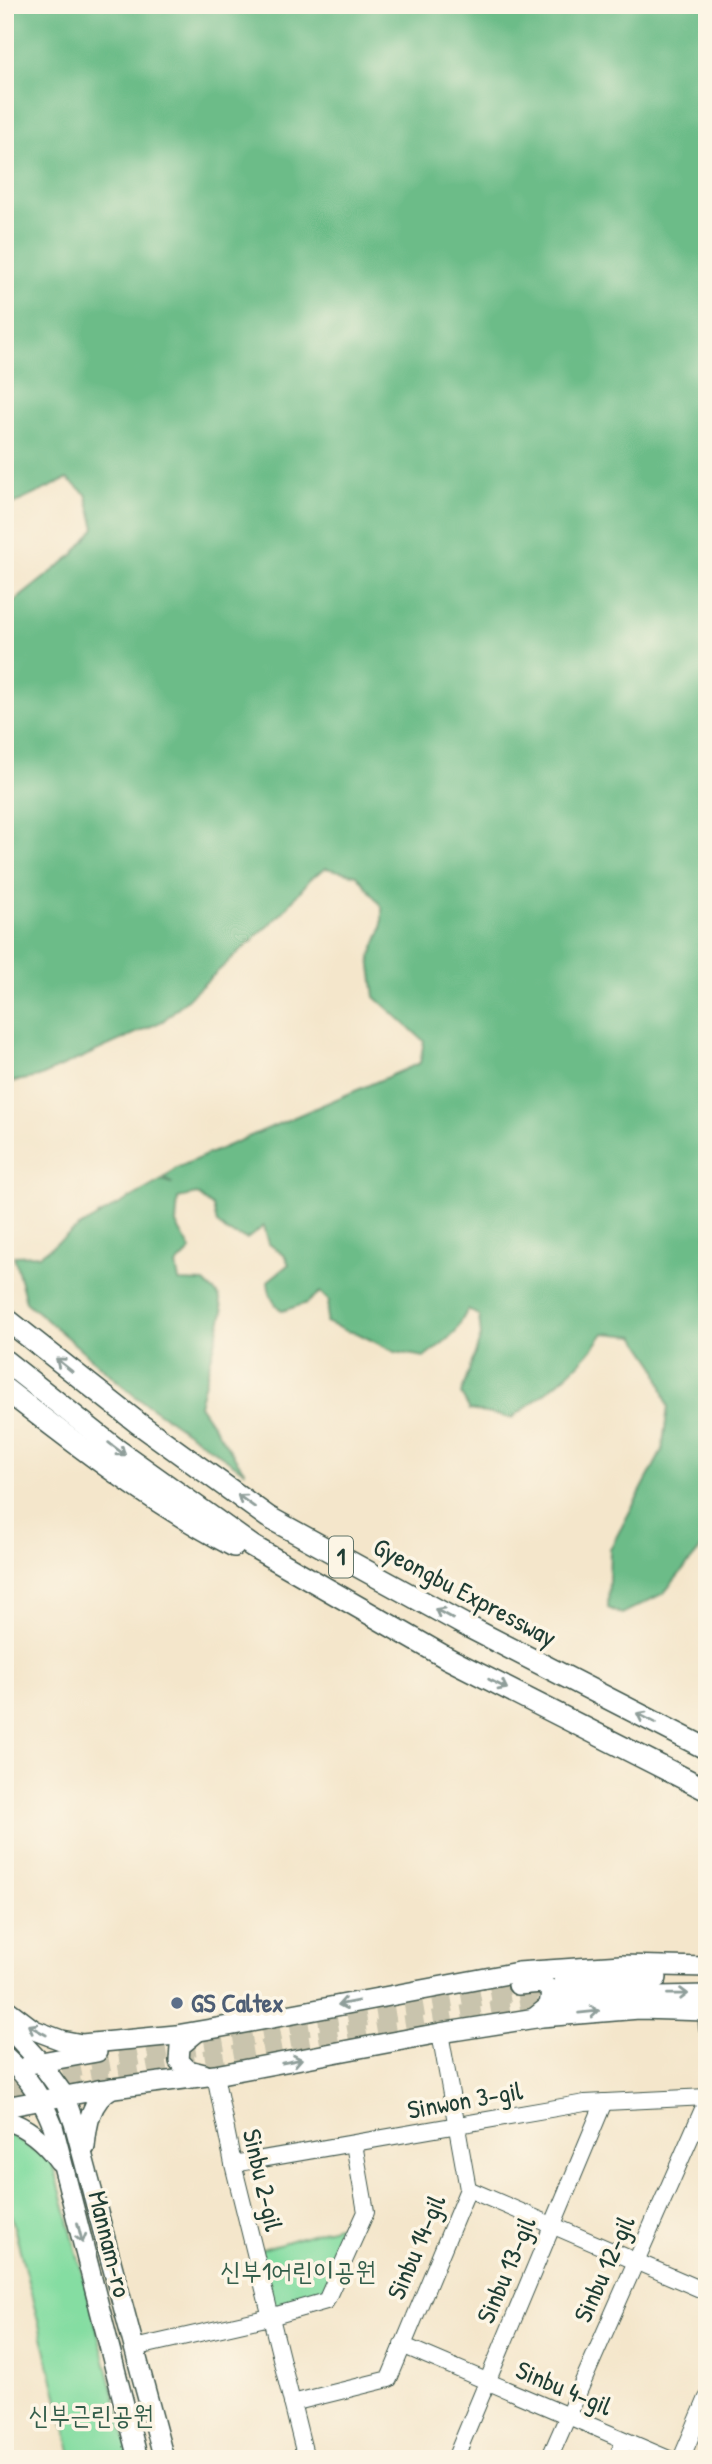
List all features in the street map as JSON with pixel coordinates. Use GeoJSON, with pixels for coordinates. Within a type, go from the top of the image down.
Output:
{"type":"FeatureCollection","features":[{"type":"Feature","properties":{"kind":"highway","name":"Gyeongbu Expressway"},"geometry":{"type":"LineString","coordinates":[[5,1318],[138,1423],[268,1517],[463,1624],[707,1749]]}},
{"type":"Feature","properties":{"kind":"highway","name":"1"},"geometry":{"type":"LineString","coordinates":[[5,1361],[116,1449],[252,1546],[447,1658],[707,1790]]}},
{"type":"Feature","properties":{"kind":"highway"},"geometry":{"type":"LineString","coordinates":[[5,1389],[95,1458],[201,1529],[447,1658]]}},
{"type":"Feature","properties":{"kind":"main road"},"geometry":{"type":"LineString","coordinates":[[9,2064],[40,2062],[518,1972],[621,1965],[707,1967]]}},
{"type":"Feature","properties":{"kind":"main road"},"geometry":{"type":"LineString","coordinates":[[707,1979],[626,1979],[562,1991],[707,1995]]}},
{"type":"Feature","properties":{"kind":"main road"},"geometry":{"type":"LineString","coordinates":[[375,1998],[542,1983],[547,1985],[552,1994],[551,2003],[544,2012],[534,2018]]}},
{"type":"Feature","properties":{"kind":"main road"},"geometry":{"type":"LineString","coordinates":[[5,2008],[34,2030],[73,2043],[176,2035]]}},
{"type":"Feature","properties":{"kind":"main road"},"geometry":{"type":"LineString","coordinates":[[5,2107],[64,2095],[215,2075],[534,2018],[639,2009],[707,2011]]}},
{"type":"Feature","properties":{"kind":"main road"},"geometry":{"type":"LineString","coordinates":[[5,2024],[40,2062]]}},
{"type":"Feature","properties":{"kind":"main road"},"geometry":{"type":"LineString","coordinates":[[201,2031],[182,2043],[178,2052],[179,2061],[188,2070],[215,2075]]}},
{"type":"Feature","properties":{"kind":"main road","name":"Mannam-ro"},"geometry":{"type":"LineString","coordinates":[[40,2062],[64,2095],[164,2459]]}},
{"type":"Feature","properties":{"kind":"main road","name":"Mannam-ro"},"geometry":{"type":"LineString","coordinates":[[9,2064],[43,2099],[64,2167],[138,2459]]}},
{"type":"Feature","properties":{"kind":"main road"},"geometry":{"type":"LineString","coordinates":[[85,2166],[89,2118],[100,2098],[112,2088]]}},
{"type":"Feature","properties":{"kind":"main road"},"geometry":{"type":"LineString","coordinates":[[5,2120],[31,2132],[64,2167]]}},
{"type":"Feature","properties":{"kind":"street"},"geometry":{"type":"LineString","coordinates":[[707,2011],[707,2029]]}},
{"type":"Feature","properties":{"kind":"street","name":"Sinbu 14-gil"},"geometry":{"type":"LineString","coordinates":[[292,2403],[389,2379],[468,2189],[440,2033]]}},
{"type":"Feature","properties":{"kind":"street","name":"Sinbu 2-gil"},"geometry":{"type":"LineString","coordinates":[[215,2075],[233,2164],[306,2459]]}},
{"type":"Feature","properties":{"kind":"street","name":"Sinwon 3-gil"},"geometry":{"type":"LineString","coordinates":[[233,2164],[585,2103],[707,2099]]}},
{"type":"Feature","properties":{"kind":"street","name":"Sinbu 12-gil"},"geometry":{"type":"LineString","coordinates":[[549,2459],[707,2099]]}},
{"type":"Feature","properties":{"kind":"street","name":"Sinbu 13-gil"},"geometry":{"type":"LineString","coordinates":[[455,2459],[604,2102]]}},
{"type":"Feature","properties":{"kind":"street"},"geometry":{"type":"LineString","coordinates":[[134,2348],[270,2318],[326,2301],[366,2212],[354,2144]]}},
{"type":"Feature","properties":{"kind":"street"},"geometry":{"type":"LineString","coordinates":[[468,2189],[707,2292]]}},
{"type":"Feature","properties":{"kind":"street","name":"Sinbu 4-gil"},"geometry":{"type":"LineString","coordinates":[[402,2344],[668,2459]]}},
{"type":"Feature","properties":{"kind":"street"},"geometry":{"type":"LineString","coordinates":[[681,2459],[707,2398]]}},
{"type":"Feature","properties":{"kind":"street"},"geometry":{"type":"LineString","coordinates":[[617,2459],[624,2441]]}},
{"type":"Feature","properties":{"kind":"green space"},"geometry":{"type":"Polygon","coordinates":[[[5,5],[707,5],[707,1541],[664,1593],[622,1614],[608,1608],[610,1549],[662,1451],[668,1407],[656,1367],[635,1336],[604,1333],[574,1368],[512,1418],[470,1410],[461,1394],[481,1336],[479,1316],[468,1309],[455,1333],[425,1357],[395,1352],[357,1333],[326,1322],[329,1301],[320,1292],[307,1303],[282,1311],[272,1297],[268,1281],[289,1264],[284,1255],[269,1244],[264,1226],[247,1239],[227,1232],[217,1223],[213,1207],[197,1194],[178,1198],[176,1224],[191,1250],[176,1265],[179,1281],[204,1282],[219,1296],[223,1312],[199,1405],[245,1472],[136,1397],[26,1302],[14,1256],[40,1255],[79,1227],[162,1180],[173,1184],[164,1178],[176,1168],[420,1063],[424,1041],[375,997],[370,958],[382,928],[382,907],[357,875],[326,868],[311,878],[282,913],[163,1021],[39,1077],[5,1083],[5,609],[73,555],[95,528],[86,494],[67,479],[5,508],[5,5]]]}},
{"type":"Feature","properties":{"kind":"green space","name":"신부근린공원"},"geometry":{"type":"Polygon","coordinates":[[[5,2132],[53,2162],[131,2459],[73,2459],[5,2191],[5,2132]]]}},
{"type":"Feature","properties":{"kind":"green space","name":"신부1어린이공원"},"geometry":{"type":"Polygon","coordinates":[[[357,2220],[323,2297],[276,2312],[256,2251],[357,2220]]]}},
{"type":"Feature","properties":{"kind":"tunnel"},"geometry":{"type":"LineString","coordinates":[[5,2081],[221,2041],[538,1988]]}},
{"type":"Feature","properties":{"kind":"tunnel"},"geometry":{"type":"LineString","coordinates":[[5,2094],[561,1998]]}},
{"type":"Feature","properties":{"kind":"place","name":"GS Caltex"},"geometry":{"type":"Point","coordinates":[177,2003]}}]}
